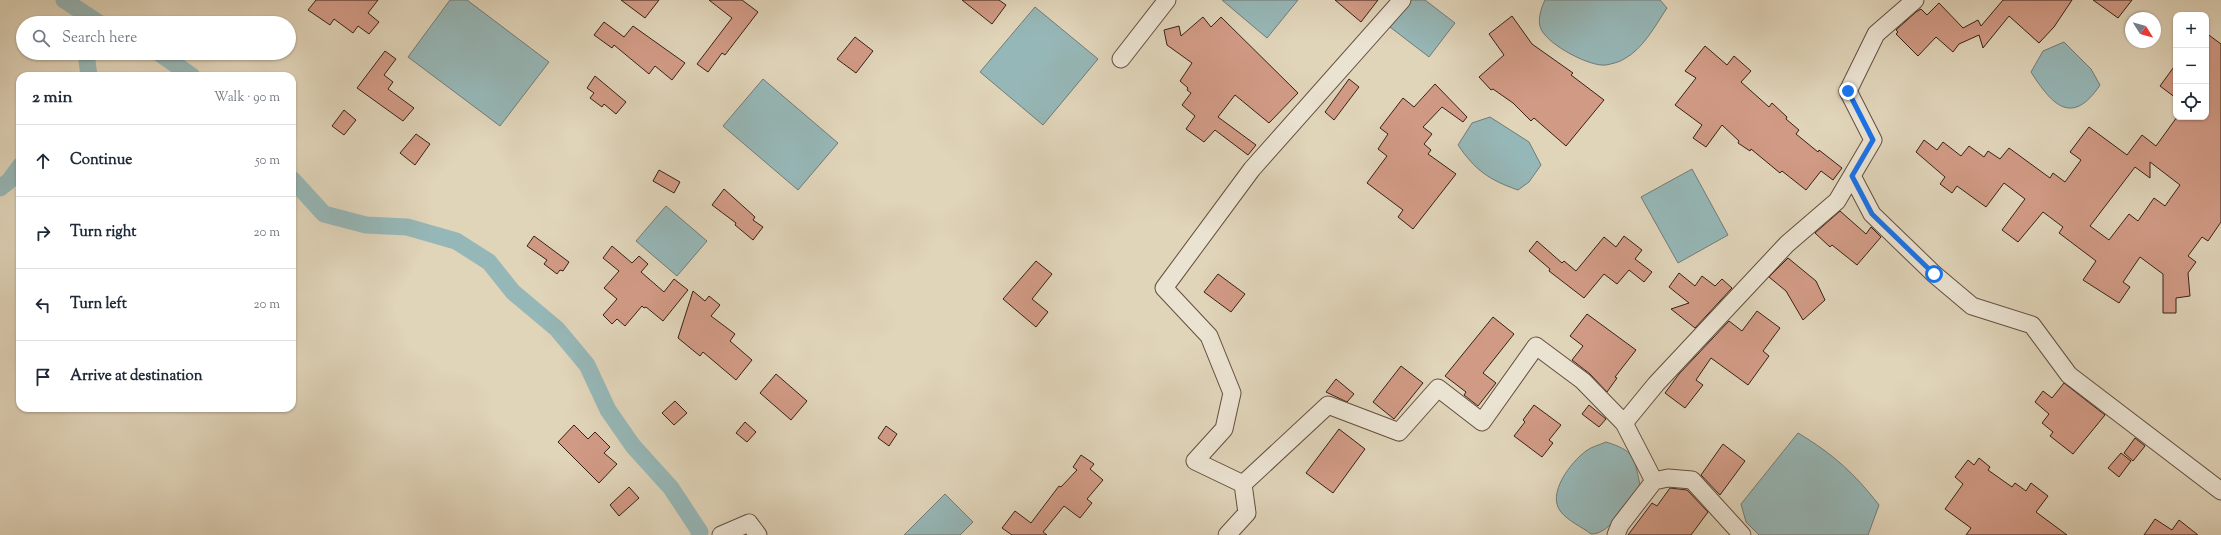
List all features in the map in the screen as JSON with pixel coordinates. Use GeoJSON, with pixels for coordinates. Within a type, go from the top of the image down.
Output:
{"type":"FeatureCollection","features":[{"type":"Feature","properties":{"kind":"street"},"geometry":{"type":"LineString","coordinates":[[1121,59],[1167,0]]}},
{"type":"Feature","properties":{"kind":"street"},"geometry":{"type":"LineString","coordinates":[[1243,484],[1195,461],[1224,429],[1232,393],[1209,336],[1164,288],[1252,169],[1402,0]]}},
{"type":"Feature","properties":{"kind":"street"},"geometry":{"type":"LineString","coordinates":[[1624,422],[1656,384],[1787,244],[1837,201],[1873,140],[1848,91],[1876,34],[1915,0]]}},
{"type":"Feature","properties":{"kind":"street"},"geometry":{"type":"LineString","coordinates":[[1852,176],[1872,214],[1934,274],[1972,306],[2032,325],[2069,375],[2221,491]]}},
{"type":"Feature","properties":{"kind":"street"},"geometry":{"type":"LineString","coordinates":[[1243,484],[1328,405],[1399,432],[1438,388],[1482,422],[1536,346],[1583,381],[1624,422],[1654,481]]}},
{"type":"Feature","properties":{"kind":"street"},"geometry":{"type":"LineString","coordinates":[[1616,535],[1620,525],[1654,481],[1668,478],[1692,480],[1742,535]]}},
{"type":"Feature","properties":{"kind":"street"},"geometry":{"type":"LineString","coordinates":[[1227,535],[1247,513],[1243,484]]}},
{"type":"Feature","properties":{"kind":"street"},"geometry":{"type":"LineString","coordinates":[[721,535],[749,523],[758,535]]}},
{"type":"Feature","properties":{"kind":"water"},"geometry":{"type":"Polygon","coordinates":[[[450,0],[467,0],[549,62],[500,126],[408,57],[450,0]]]}},
{"type":"Feature","properties":{"kind":"water"},"geometry":{"type":"Polygon","coordinates":[[[1222,0],[1298,0],[1267,38],[1222,0]]]}},
{"type":"Feature","properties":{"kind":"water"},"geometry":{"type":"Polygon","coordinates":[[[1411,0],[1425,0],[1455,23],[1429,57],[1390,27],[1411,0]]]}},
{"type":"Feature","properties":{"kind":"water"},"geometry":{"type":"Polygon","coordinates":[[[1545,0],[1660,0],[1667,8],[1643,43],[1631,55],[1615,63],[1599,65],[1570,54],[1552,42],[1545,35],[1541,29],[1539,18],[1545,0]]]}},
{"type":"Feature","properties":{"kind":"water"},"geometry":{"type":"Polygon","coordinates":[[[1035,7],[1098,59],[1043,125],[980,72],[1035,7]]]}},
{"type":"Feature","properties":{"kind":"water"},"geometry":{"type":"Polygon","coordinates":[[[2064,42],[2091,69],[2100,85],[2090,98],[2080,105],[2071,108],[2063,107],[2055,102],[2039,84],[2031,72],[2043,51],[2064,42]]]}},
{"type":"Feature","properties":{"kind":"water"},"geometry":{"type":"Polygon","coordinates":[[[763,79],[838,143],[798,190],[723,126],[763,79]]]}},
{"type":"Feature","properties":{"kind":"water"},"geometry":{"type":"Polygon","coordinates":[[[1490,117],[1529,142],[1541,165],[1529,182],[1518,190],[1491,178],[1477,168],[1458,145],[1472,123],[1490,117]]]}},
{"type":"Feature","properties":{"kind":"water"},"geometry":{"type":"Polygon","coordinates":[[[1692,169],[1728,235],[1678,263],[1641,197],[1692,169]]]}},
{"type":"Feature","properties":{"kind":"water"},"geometry":{"type":"Polygon","coordinates":[[[666,206],[707,241],[677,276],[636,241],[666,206]]]}},
{"type":"Feature","properties":{"kind":"water"},"geometry":{"type":"Polygon","coordinates":[[[1798,433],[1842,465],[1861,483],[1879,505],[1868,535],[1759,535],[1746,522],[1741,504],[1798,433]]]}},
{"type":"Feature","properties":{"kind":"water"},"geometry":{"type":"Polygon","coordinates":[[[1606,442],[1616,445],[1632,456],[1640,485],[1619,516],[1612,523],[1598,533],[1591,534],[1571,521],[1561,512],[1557,505],[1556,496],[1562,479],[1580,456],[1593,447],[1606,442]]]}},
{"type":"Feature","properties":{"kind":"water"},"geometry":{"type":"Polygon","coordinates":[[[945,494],[973,522],[960,535],[904,535],[945,494]]]}},
{"type":"Feature","properties":{"kind":"building"},"geometry":{"type":"Polygon","coordinates":[[[316,0],[378,0],[368,13],[379,22],[369,34],[358,26],[353,33],[334,19],[330,25],[308,10],[316,0]]]}},
{"type":"Feature","properties":{"kind":"building"},"geometry":{"type":"Polygon","coordinates":[[[621,0],[659,0],[645,18],[621,0]]]}},
{"type":"Feature","properties":{"kind":"building"},"geometry":{"type":"Polygon","coordinates":[[[709,0],[742,0],[758,12],[725,55],[722,53],[708,72],[697,64],[732,18],[709,0]]]}},
{"type":"Feature","properties":{"kind":"building"},"geometry":{"type":"Polygon","coordinates":[[[962,0],[999,0],[1006,5],[992,24],[962,0]]]}},
{"type":"Feature","properties":{"kind":"building"},"geometry":{"type":"Polygon","coordinates":[[[1335,0],[1378,0],[1361,22],[1335,0]]]}},
{"type":"Feature","properties":{"kind":"building"},"geometry":{"type":"Polygon","coordinates":[[[2003,0],[2072,0],[2054,27],[2039,43],[2009,16],[1983,48],[1979,35],[1959,44],[1953,52],[1936,37],[1918,56],[1896,34],[1898,32],[1896,30],[1916,12],[1921,9],[1927,15],[1939,3],[1963,28],[1978,20],[1981,26],[2003,0]]]}},
{"type":"Feature","properties":{"kind":"building"},"geometry":{"type":"Polygon","coordinates":[[[2093,0],[2132,0],[2118,18],[2093,0]]]}},
{"type":"Feature","properties":{"kind":"building"},"geometry":{"type":"Polygon","coordinates":[[[1512,16],[1532,44],[1573,73],[1571,75],[1604,100],[1566,146],[1534,118],[1531,121],[1513,103],[1493,89],[1491,90],[1479,77],[1504,55],[1489,34],[1512,16]]]}},
{"type":"Feature","properties":{"kind":"building"},"geometry":{"type":"Polygon","coordinates":[[[1203,17],[1211,27],[1221,17],[1298,93],[1269,123],[1235,95],[1218,117],[1256,145],[1248,155],[1215,130],[1204,142],[1186,129],[1195,116],[1182,105],[1191,93],[1180,81],[1192,63],[1167,45],[1164,30],[1179,26],[1181,36],[1203,17]]]}},
{"type":"Feature","properties":{"kind":"building"},"geometry":{"type":"Polygon","coordinates":[[[604,22],[624,37],[633,26],[685,63],[672,80],[655,66],[649,74],[614,45],[612,48],[594,35],[604,22]]]}},
{"type":"Feature","properties":{"kind":"building"},"geometry":{"type":"Polygon","coordinates":[[[2209,35],[2221,44],[2221,222],[2208,241],[2202,237],[2188,256],[2196,262],[2188,273],[2190,296],[2176,298],[2176,313],[2163,313],[2163,274],[2140,257],[2123,282],[2130,287],[2119,303],[2083,280],[2096,261],[2059,233],[2063,227],[2043,212],[2018,242],[2002,230],[2025,199],[2004,183],[1986,207],[1957,186],[1952,193],[1940,184],[1945,177],[1916,152],[1924,140],[1937,150],[1943,142],[1961,156],[1969,146],[1984,157],[1988,151],[2000,159],[2009,148],[2050,178],[2053,173],[2065,182],[2081,160],[2070,152],[2089,127],[2127,155],[2142,135],[2156,146],[2175,120],[2209,120],[2209,35]],[[2150,162],[2150,178],[2135,167],[2090,226],[2109,240],[2129,214],[2138,221],[2154,198],[2165,206],[2180,185],[2150,162]]]}},
{"type":"Feature","properties":{"kind":"building"},"geometry":{"type":"Polygon","coordinates":[[[855,37],[873,51],[856,73],[837,59],[855,37]]]}},
{"type":"Feature","properties":{"kind":"building"},"geometry":{"type":"Polygon","coordinates":[[[1705,46],[1727,65],[1734,56],[1751,71],[1741,82],[1769,107],[1772,103],[1787,117],[1786,119],[1799,130],[1796,134],[1818,152],[1819,150],[1842,168],[1833,180],[1821,171],[1806,190],[1782,171],[1780,173],[1751,149],[1750,151],[1738,143],[1739,141],[1722,125],[1706,147],[1693,138],[1702,125],[1675,105],[1696,78],[1685,71],[1705,46]]]}},
{"type":"Feature","properties":{"kind":"building"},"geometry":{"type":"Polygon","coordinates":[[[385,51],[396,59],[384,75],[393,82],[388,89],[414,108],[403,121],[357,88],[385,51]]]}},
{"type":"Feature","properties":{"kind":"building"},"geometry":{"type":"Polygon","coordinates":[[[2173,68],[2173,96],[2160,86],[2173,68]]]}},
{"type":"Feature","properties":{"kind":"building"},"geometry":{"type":"Polygon","coordinates":[[[595,76],[626,102],[616,114],[604,104],[602,107],[590,98],[594,93],[587,88],[595,76]]]}},
{"type":"Feature","properties":{"kind":"building"},"geometry":{"type":"Polygon","coordinates":[[[1349,79],[1359,87],[1334,120],[1325,112],[1349,79]]]}},
{"type":"Feature","properties":{"kind":"building"},"geometry":{"type":"Polygon","coordinates":[[[1435,84],[1467,117],[1463,122],[1442,107],[1423,127],[1432,134],[1424,144],[1431,150],[1428,154],[1456,174],[1413,229],[1398,217],[1403,210],[1367,183],[1387,156],[1378,149],[1388,134],[1380,128],[1403,98],[1414,107],[1435,84]]]}},
{"type":"Feature","properties":{"kind":"building"},"geometry":{"type":"Polygon","coordinates":[[[344,110],[356,120],[344,135],[332,126],[344,110]]]}},
{"type":"Feature","properties":{"kind":"building"},"geometry":{"type":"Polygon","coordinates":[[[416,134],[430,144],[415,165],[400,153],[416,134]]]}},
{"type":"Feature","properties":{"kind":"building"},"geometry":{"type":"Polygon","coordinates":[[[659,170],[680,182],[674,193],[653,181],[659,170]]]}},
{"type":"Feature","properties":{"kind":"building"},"geometry":{"type":"Polygon","coordinates":[[[724,189],[755,217],[753,220],[763,227],[753,240],[735,225],[736,223],[712,205],[724,189]]]}},
{"type":"Feature","properties":{"kind":"building"},"geometry":{"type":"Polygon","coordinates":[[[1840,211],[1866,234],[1871,227],[1881,237],[1857,265],[1832,245],[1830,247],[1815,233],[1840,211]]]}},
{"type":"Feature","properties":{"kind":"building"},"geometry":{"type":"Polygon","coordinates":[[[534,236],[569,262],[563,271],[560,270],[557,274],[544,264],[547,260],[527,246],[534,236]]]}},
{"type":"Feature","properties":{"kind":"building"},"geometry":{"type":"Polygon","coordinates":[[[1624,236],[1642,250],[1635,259],[1652,272],[1644,282],[1629,270],[1617,284],[1604,274],[1584,298],[1549,271],[1550,269],[1529,251],[1537,241],[1562,263],[1564,261],[1576,271],[1604,237],[1616,247],[1624,236]]]}},
{"type":"Feature","properties":{"kind":"building"},"geometry":{"type":"Polygon","coordinates":[[[612,246],[632,263],[639,256],[648,264],[641,272],[664,292],[674,279],[688,290],[663,321],[646,307],[644,308],[642,306],[625,326],[617,319],[612,324],[603,315],[617,299],[604,288],[619,271],[603,258],[612,246]]]}},
{"type":"Feature","properties":{"kind":"building"},"geometry":{"type":"Polygon","coordinates":[[[1788,258],[1816,281],[1825,300],[1803,320],[1786,291],[1769,277],[1788,258]]]}},
{"type":"Feature","properties":{"kind":"building"},"geometry":{"type":"Polygon","coordinates":[[[1036,261],[1052,274],[1032,299],[1048,312],[1036,327],[1003,299],[1036,261]]]}},
{"type":"Feature","properties":{"kind":"building"},"geometry":{"type":"Polygon","coordinates":[[[1679,273],[1695,286],[1702,276],[1715,286],[1722,279],[1732,288],[1695,328],[1671,309],[1689,303],[1669,287],[1679,273]]]}},
{"type":"Feature","properties":{"kind":"building"},"geometry":{"type":"Polygon","coordinates":[[[1218,274],[1245,294],[1231,312],[1204,292],[1218,274]]]}},
{"type":"Feature","properties":{"kind":"building"},"geometry":{"type":"Polygon","coordinates":[[[693,291],[705,301],[709,296],[720,305],[711,316],[735,334],[730,341],[752,360],[736,380],[703,352],[700,356],[678,338],[693,291]]]}},
{"type":"Feature","properties":{"kind":"building"},"geometry":{"type":"Polygon","coordinates":[[[1757,311],[1780,328],[1763,351],[1769,356],[1748,385],[1711,358],[1696,380],[1703,385],[1685,408],[1665,393],[1679,374],[1729,321],[1742,331],[1757,311]]]}},
{"type":"Feature","properties":{"kind":"building"},"geometry":{"type":"Polygon","coordinates":[[[1587,314],[1636,350],[1615,377],[1617,378],[1607,392],[1590,374],[1572,360],[1583,346],[1570,336],[1587,314]]]}},
{"type":"Feature","properties":{"kind":"building"},"geometry":{"type":"Polygon","coordinates":[[[1493,317],[1514,334],[1483,373],[1496,383],[1478,406],[1464,395],[1466,392],[1445,376],[1493,317]]]}},
{"type":"Feature","properties":{"kind":"building"},"geometry":{"type":"Polygon","coordinates":[[[1401,366],[1423,383],[1394,419],[1373,402],[1401,366]]]}},
{"type":"Feature","properties":{"kind":"building"},"geometry":{"type":"Polygon","coordinates":[[[776,374],[807,401],[791,420],[760,393],[776,374]]]}},
{"type":"Feature","properties":{"kind":"building"},"geometry":{"type":"Polygon","coordinates":[[[1336,379],[1354,394],[1347,402],[1326,392],[1336,379]]]}},
{"type":"Feature","properties":{"kind":"building"},"geometry":{"type":"Polygon","coordinates":[[[2064,383],[2105,415],[2073,454],[2050,436],[2053,432],[2042,423],[2049,414],[2035,402],[2043,391],[2052,398],[2064,383]]]}},
{"type":"Feature","properties":{"kind":"building"},"geometry":{"type":"Polygon","coordinates":[[[675,401],[687,413],[674,425],[662,413],[675,401]]]}},
{"type":"Feature","properties":{"kind":"building"},"geometry":{"type":"Polygon","coordinates":[[[1534,405],[1561,425],[1549,440],[1553,443],[1542,457],[1514,436],[1525,422],[1523,420],[1534,405]]]}},
{"type":"Feature","properties":{"kind":"building"},"geometry":{"type":"Polygon","coordinates":[[[1589,405],[1606,419],[1599,427],[1582,414],[1589,405]]]}},
{"type":"Feature","properties":{"kind":"building"},"geometry":{"type":"Polygon","coordinates":[[[745,422],[756,432],[747,442],[736,433],[745,422]]]}},
{"type":"Feature","properties":{"kind":"building"},"geometry":{"type":"Polygon","coordinates":[[[574,425],[588,439],[595,432],[610,447],[604,453],[617,464],[599,483],[558,442],[574,425]]]}},
{"type":"Feature","properties":{"kind":"building"},"geometry":{"type":"Polygon","coordinates":[[[886,426],[897,434],[889,446],[878,438],[886,426]]]}},
{"type":"Feature","properties":{"kind":"building"},"geometry":{"type":"Polygon","coordinates":[[[1339,429],[1365,449],[1333,493],[1306,473],[1339,429]]]}},
{"type":"Feature","properties":{"kind":"building"},"geometry":{"type":"Polygon","coordinates":[[[2135,438],[2145,446],[2133,461],[2124,453],[2135,438]]]}},
{"type":"Feature","properties":{"kind":"building"},"geometry":{"type":"Polygon","coordinates":[[[1723,444],[1745,461],[1720,495],[1701,475],[1723,444]]]}},
{"type":"Feature","properties":{"kind":"building"},"geometry":{"type":"Polygon","coordinates":[[[2121,453],[2131,461],[2119,477],[2108,468],[2121,453]]]}},
{"type":"Feature","properties":{"kind":"building"},"geometry":{"type":"Polygon","coordinates":[[[1081,455],[1094,464],[1090,469],[1103,480],[1087,499],[1092,503],[1080,518],[1064,506],[1043,532],[1047,535],[1012,535],[1002,528],[1015,511],[1031,523],[1059,486],[1061,487],[1077,470],[1073,467],[1081,455]]]}},
{"type":"Feature","properties":{"kind":"building"},"geometry":{"type":"Polygon","coordinates":[[[1979,458],[1990,467],[1988,470],[2012,487],[2015,483],[2026,491],[2031,483],[2048,496],[2036,512],[2067,535],[1966,535],[1971,528],[1945,509],[1963,484],[1955,477],[1968,460],[1974,465],[1979,458]]]}},
{"type":"Feature","properties":{"kind":"building"},"geometry":{"type":"Polygon","coordinates":[[[629,487],[639,498],[619,516],[610,505],[629,487]]]}},
{"type":"Feature","properties":{"kind":"building"},"geometry":{"type":"Polygon","coordinates":[[[1670,488],[1687,490],[1708,512],[1691,535],[1628,535],[1652,503],[1657,506],[1670,488]]]}},
{"type":"Feature","properties":{"kind":"building"},"geometry":{"type":"Polygon","coordinates":[[[2155,519],[2172,530],[2179,520],[2198,535],[2144,535],[2155,519]]]}},
{"type":"Feature","properties":{"kind":"waterway"},"geometry":{"type":"LineString","coordinates":[[64,0],[88,16]]}},
{"type":"Feature","properties":{"kind":"waterway"},"geometry":{"type":"LineString","coordinates":[[87,60],[88,72]]}},
{"type":"Feature","properties":{"kind":"waterway"},"geometry":{"type":"LineString","coordinates":[[169,60],[186,72]]}},
{"type":"Feature","properties":{"kind":"waterway"},"geometry":{"type":"LineString","coordinates":[[0,188],[9,181],[16,171]]}},
{"type":"Feature","properties":{"kind":"waterway"},"geometry":{"type":"LineString","coordinates":[[296,183],[324,214],[366,225],[407,227],[456,241],[489,262],[513,292],[557,329],[587,365],[608,410],[633,446],[671,488],[700,532],[699,535]]}},
{"type":"Feature","properties":{"kind":"route"},"geometry":{"type":"LineString","coordinates":[[1848,91],[1873,140],[1852,176],[1872,214],[1934,274]]}}]}
